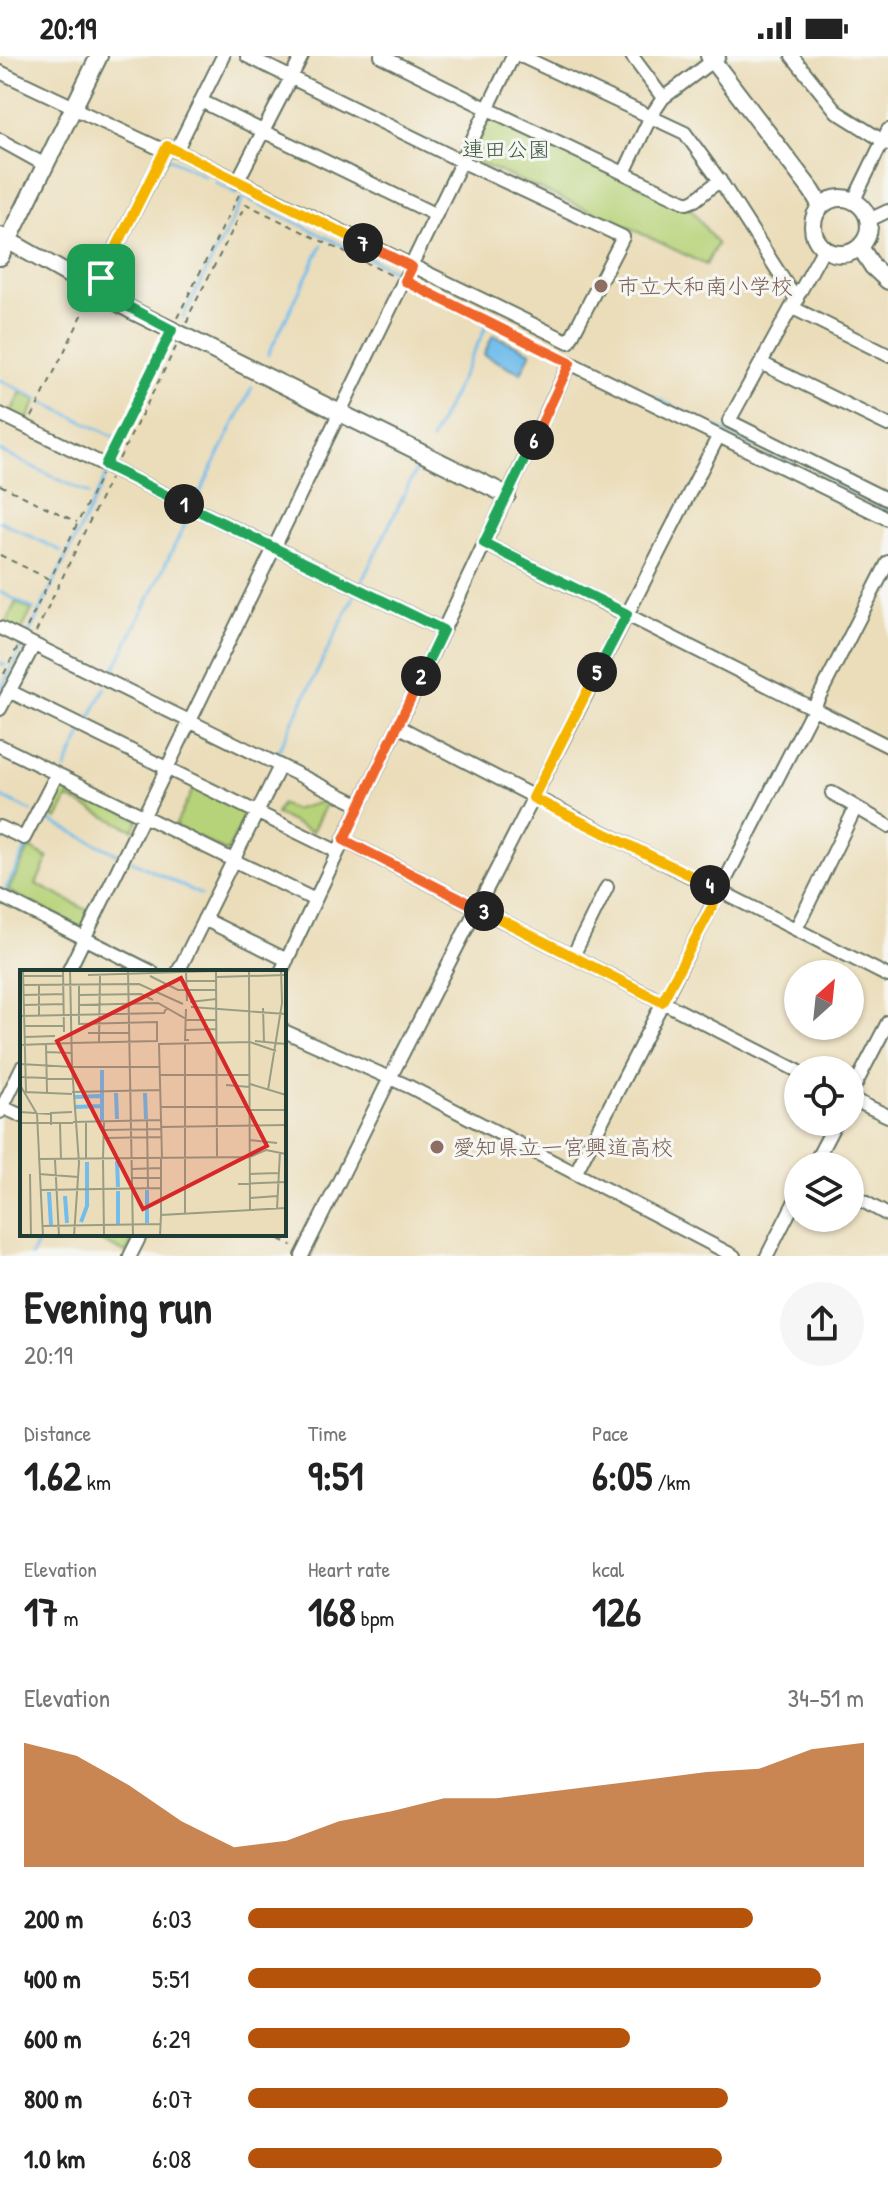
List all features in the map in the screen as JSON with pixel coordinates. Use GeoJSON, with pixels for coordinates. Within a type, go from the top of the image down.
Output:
{"type":"FeatureCollection","features":[{"type":"Feature","properties":{"kind":"street"},"geometry":{"type":"LineString","coordinates":[[0,257],[4,238],[45,165],[99,56]]}},
{"type":"Feature","properties":{"kind":"street"},"geometry":{"type":"LineString","coordinates":[[95,289],[223,56]]}},
{"type":"Feature","properties":{"kind":"street"},"geometry":{"type":"LineString","coordinates":[[0,72],[240,184],[408,276],[569,342],[623,237],[247,56]]}},
{"type":"Feature","properties":{"kind":"street"},"geometry":{"type":"LineString","coordinates":[[240,184],[263,131],[302,56]]}},
{"type":"Feature","properties":{"kind":"street"},"geometry":{"type":"LineString","coordinates":[[381,56],[687,203],[720,180]]}},
{"type":"Feature","properties":{"kind":"street"},"geometry":{"type":"LineString","coordinates":[[69,970],[513,56]]}},
{"type":"Feature","properties":{"kind":"street"},"geometry":{"type":"LineString","coordinates":[[521,56],[685,133],[720,180],[795,305],[888,355]]}},
{"type":"Feature","properties":{"kind":"street"},"geometry":{"type":"LineString","coordinates":[[632,56],[663,98]]}},
{"type":"Feature","properties":{"kind":"street"},"geometry":{"type":"LineString","coordinates":[[792,56],[837,112],[886,138],[854,200]]}},
{"type":"Feature","properties":{"kind":"street"},"geometry":{"type":"LineString","coordinates":[[624,173],[663,98],[714,58],[821,206]]}},
{"type":"Feature","properties":{"kind":"street"},"geometry":{"type":"LineString","coordinates":[[201,101],[436,215]]}},
{"type":"Feature","properties":{"kind":"street"},"geometry":{"type":"LineString","coordinates":[[0,140],[45,165]]}},
{"type":"Feature","properties":{"kind":"street"},"geometry":{"type":"LineString","coordinates":[[836,198],[854,200],[866,212],[868,234],[860,247],[842,254],[824,248],[818,241],[813,223],[821,206],[836,198]]}},
{"type":"Feature","properties":{"kind":"street"},"geometry":{"type":"LineString","coordinates":[[869,220],[888,211]]}},
{"type":"Feature","properties":{"kind":"street"},"geometry":{"type":"LineString","coordinates":[[4,238],[177,332],[507,495]]}},
{"type":"Feature","properties":{"kind":"street"},"geometry":{"type":"LineString","coordinates":[[860,247],[873,267],[888,281]]}},
{"type":"Feature","properties":{"kind":"street"},"geometry":{"type":"LineString","coordinates":[[824,248],[729,421],[888,500]]}},
{"type":"Feature","properties":{"kind":"street"},"geometry":{"type":"LineString","coordinates":[[204,919],[284,966],[570,363],[888,519]]}},
{"type":"Feature","properties":{"kind":"street"},"geometry":{"type":"LineString","coordinates":[[763,364],[888,425]]}},
{"type":"Feature","properties":{"kind":"street"},"geometry":{"type":"LineString","coordinates":[[0,414],[443,630]]}},
{"type":"Feature","properties":{"kind":"street"},"geometry":{"type":"LineString","coordinates":[[303,1254],[476,907],[718,437]]}},
{"type":"Feature","properties":{"kind":"street"},"geometry":{"type":"LineString","coordinates":[[484,543],[888,746]]}},
{"type":"Feature","properties":{"kind":"street"},"geometry":{"type":"LineString","coordinates":[[576,1172],[888,562]]}},
{"type":"Feature","properties":{"kind":"street"},"geometry":{"type":"LineString","coordinates":[[0,628],[360,805]]}},
{"type":"Feature","properties":{"kind":"street"},"geometry":{"type":"LineString","coordinates":[[0,709],[5,687],[27,641]]}},
{"type":"Feature","properties":{"kind":"street"},"geometry":{"type":"LineString","coordinates":[[5,687],[257,812],[476,907],[784,1064]]}},
{"type":"Feature","properties":{"kind":"street"},"geometry":{"type":"LineString","coordinates":[[398,726],[533,798],[888,976]]}},
{"type":"Feature","properties":{"kind":"street"},"geometry":{"type":"LineString","coordinates":[[0,746],[315,900]]}},
{"type":"Feature","properties":{"kind":"street"},"geometry":{"type":"LineString","coordinates":[[179,970],[280,766]]}},
{"type":"Feature","properties":{"kind":"street"},"geometry":{"type":"LineString","coordinates":[[0,827],[24,838],[57,774]]}},
{"type":"Feature","properties":{"kind":"street"},"geometry":{"type":"LineString","coordinates":[[832,793],[888,826]]}},
{"type":"Feature","properties":{"kind":"street"},"geometry":{"type":"LineString","coordinates":[[796,929],[856,807]]}},
{"type":"Feature","properties":{"kind":"street"},"geometry":{"type":"LineString","coordinates":[[573,956],[607,887]]}},
{"type":"Feature","properties":{"kind":"street"},"geometry":{"type":"LineString","coordinates":[[0,896],[148,970]]}},
{"type":"Feature","properties":{"kind":"street"},"geometry":{"type":"LineString","coordinates":[[864,1069],[888,1022]]}},
{"type":"Feature","properties":{"kind":"street"},"geometry":{"type":"LineString","coordinates":[[286,1032],[390,1078],[734,1256]]}},
{"type":"Feature","properties":{"kind":"street"},"geometry":{"type":"LineString","coordinates":[[20,1071],[1,1108],[20,1115]]}},
{"type":"Feature","properties":{"kind":"street"},"geometry":{"type":"LineString","coordinates":[[864,1103],[888,1116]]}},
{"type":"Feature","properties":{"kind":"street"},"geometry":{"type":"LineString","coordinates":[[864,1202],[888,1215]]}},
{"type":"Feature","properties":{"kind":"street"},"geometry":{"type":"LineString","coordinates":[[767,1256],[784,1223]]}},
{"type":"Feature","properties":{"kind":"street"},"geometry":{"type":"LineString","coordinates":[[130,1256],[140,1236]]}},
{"type":"Feature","properties":{"kind":"path"},"geometry":{"type":"LineString","coordinates":[[5,687],[177,332],[240,184]]}},
{"type":"Feature","properties":{"kind":"path"},"geometry":{"type":"LineString","coordinates":[[27,641],[50,580],[78,522],[110,468],[177,332],[190,313],[246,204],[408,276],[570,363]]}},
{"type":"Feature","properties":{"kind":"path"},"geometry":{"type":"LineString","coordinates":[[27,427],[95,289]]}},
{"type":"Feature","properties":{"kind":"path"},"geometry":{"type":"LineString","coordinates":[[0,485],[78,522]]}},
{"type":"Feature","properties":{"kind":"path"},"geometry":{"type":"LineString","coordinates":[[0,555],[50,580]]}},
{"type":"Feature","properties":{"kind":"path"},"geometry":{"type":"LineString","coordinates":[[272,1236],[303,1254]]}},
{"type":"Feature","properties":{"kind":"green space","name":"連田公園"},"geometry":{"type":"Polygon","coordinates":[[[491,116],[692,210],[717,244],[706,265],[630,228],[470,159],[491,116]]]}},
{"type":"Feature","properties":{"kind":"green space"},"geometry":{"type":"Polygon","coordinates":[[[21,392],[37,400],[26,422],[10,414],[21,392]]]}},
{"type":"Feature","properties":{"kind":"green space"},"geometry":{"type":"Polygon","coordinates":[[[16,602],[32,610],[20,634],[4,626],[16,602]]]}},
{"type":"Feature","properties":{"kind":"green space"},"geometry":{"type":"Polygon","coordinates":[[[62,781],[139,819],[133,830],[68,798],[57,819],[46,813],[62,781]]]}},
{"type":"Feature","properties":{"kind":"green space"},"geometry":{"type":"Polygon","coordinates":[[[194,787],[247,813],[227,852],[175,826],[194,787]]]}},
{"type":"Feature","properties":{"kind":"green space"},"geometry":{"type":"Polygon","coordinates":[[[328,800],[312,832],[276,814],[281,804],[293,810],[328,800]]]}},
{"type":"Feature","properties":{"kind":"green space"},"geometry":{"type":"Polygon","coordinates":[[[29,848],[48,858],[36,884],[93,913],[85,930],[8,891],[29,848]]]}},
{"type":"Feature","properties":{"kind":"green space"},"geometry":{"type":"Polygon","coordinates":[[[91,1236],[135,1236],[126,1253],[91,1236]]]}},
{"type":"Feature","properties":{"kind":"water"},"geometry":{"type":"Polygon","coordinates":[[[493,335],[531,352],[521,373],[484,355],[493,335]]]}},
{"type":"Feature","properties":{"kind":"waterway"},"geometry":{"type":"LineString","coordinates":[[166,157],[205,176]]}},
{"type":"Feature","properties":{"kind":"waterway"},"geometry":{"type":"LineString","coordinates":[[215,182],[237,194]]}},
{"type":"Feature","properties":{"kind":"waterway"},"geometry":{"type":"LineString","coordinates":[[183,317],[244,197],[403,275]]}},
{"type":"Feature","properties":{"kind":"waterway"},"geometry":{"type":"LineString","coordinates":[[268,355],[322,245]]}},
{"type":"Feature","properties":{"kind":"waterway"},"geometry":{"type":"LineString","coordinates":[[409,278],[888,511]]}},
{"type":"Feature","properties":{"kind":"waterway"},"geometry":{"type":"LineString","coordinates":[[431,440],[487,325]]}},
{"type":"Feature","properties":{"kind":"waterway"},"geometry":{"type":"LineString","coordinates":[[111,465],[169,346]]}},
{"type":"Feature","properties":{"kind":"waterway"},"geometry":{"type":"LineString","coordinates":[[0,380],[38,399]]}},
{"type":"Feature","properties":{"kind":"waterway"},"geometry":{"type":"LineString","coordinates":[[194,505],[252,387]]}},
{"type":"Feature","properties":{"kind":"waterway"},"geometry":{"type":"LineString","coordinates":[[43,402],[115,437]]}},
{"type":"Feature","properties":{"kind":"waterway"},"geometry":{"type":"LineString","coordinates":[[0,451],[89,494]]}},
{"type":"Feature","properties":{"kind":"waterway"},"geometry":{"type":"LineString","coordinates":[[360,585],[416,470]]}},
{"type":"Feature","properties":{"kind":"waterway"},"geometry":{"type":"LineString","coordinates":[[27,637],[108,472]]}},
{"type":"Feature","properties":{"kind":"waterway"},"geometry":{"type":"LineString","coordinates":[[112,674],[191,512]]}},
{"type":"Feature","properties":{"kind":"waterway"},"geometry":{"type":"LineString","coordinates":[[0,521],[61,551]]}},
{"type":"Feature","properties":{"kind":"waterway"},"geometry":{"type":"LineString","coordinates":[[0,592],[34,609]]}},
{"type":"Feature","properties":{"kind":"waterway"},"geometry":{"type":"LineString","coordinates":[[275,758],[355,594]]}},
{"type":"Feature","properties":{"kind":"waterway"},"geometry":{"type":"LineString","coordinates":[[0,692],[23,644]]}},
{"type":"Feature","properties":{"kind":"waterway"},"geometry":{"type":"LineString","coordinates":[[0,663],[5,665]]}},
{"type":"Feature","properties":{"kind":"waterway"},"geometry":{"type":"LineString","coordinates":[[88,722],[105,688]]}},
{"type":"Feature","properties":{"kind":"waterway"},"geometry":{"type":"LineString","coordinates":[[65,769],[82,734]]}},
{"type":"Feature","properties":{"kind":"waterway"},"geometry":{"type":"LineString","coordinates":[[0,796],[31,811]]}},
{"type":"Feature","properties":{"kind":"waterway"},"geometry":{"type":"LineString","coordinates":[[6,889],[48,805]]}},
{"type":"Feature","properties":{"kind":"waterway"},"geometry":{"type":"LineString","coordinates":[[42,817],[117,854]]}},
{"type":"Feature","properties":{"kind":"waterway"},"geometry":{"type":"LineString","coordinates":[[132,861],[201,895]]}},
{"type":"Feature","properties":{"kind":"waterway"},"geometry":{"type":"LineString","coordinates":[[31,1256],[41,1236]]}},
{"type":"Feature","properties":{"kind":"place","name":"市立大和南小学校"},"geometry":{"type":"Point","coordinates":[601,286]}},
{"type":"Feature","properties":{"kind":"place","name":"愛知県立一宮興道高校"},"geometry":{"type":"Point","coordinates":[437,1147]}},
{"type":"Feature","properties":{"kind":"route"},"geometry":{"type":"LineString","coordinates":[[167,146],[412,267],[405,281],[570,363],[484,543],[627,614],[533,798],[721,890],[662,1002],[344,840],[443,630],[105,465],[172,330],[95,289],[101,278],[167,146]]}}]}
